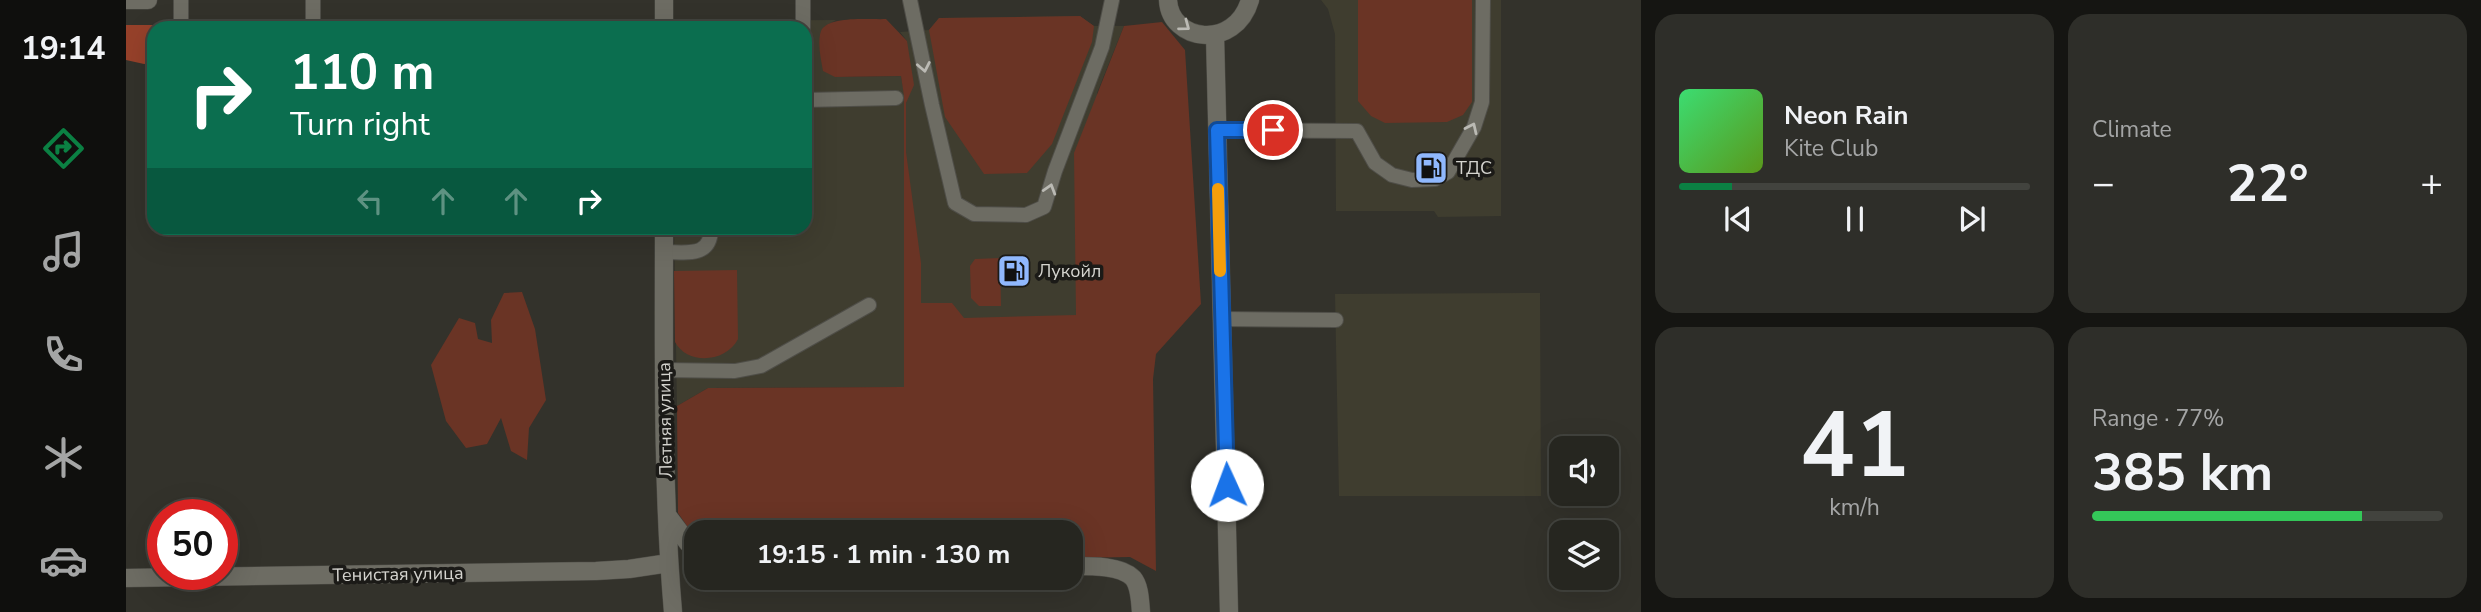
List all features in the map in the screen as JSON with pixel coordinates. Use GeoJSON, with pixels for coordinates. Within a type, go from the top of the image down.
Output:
{"type":"FeatureCollection","features":[{"type":"Feature","properties":{"kind":"street"},"geometry":{"type":"LineString","coordinates":[[126,0],[148,0]]}},
{"type":"Feature","properties":{"kind":"street"},"geometry":{"type":"LineString","coordinates":[[664,0],[664,21]]}},
{"type":"Feature","properties":{"kind":"street"},"geometry":{"type":"LineString","coordinates":[[1167,0],[1178,23],[1195,34],[1215,35],[1228,31],[1239,23],[1250,0]]}},
{"type":"Feature","properties":{"kind":"street"},"geometry":{"type":"LineString","coordinates":[[1215,35],[1229,612]]}},
{"type":"Feature","properties":{"kind":"street","name":"Летняя улица"},"geometry":{"type":"LineString","coordinates":[[664,235],[663,370],[673,612]]}},
{"type":"Feature","properties":{"kind":"street"},"geometry":{"type":"LineString","coordinates":[[667,515],[684,538]]}},
{"type":"Feature","properties":{"kind":"street","name":"Тенистая улица"},"geometry":{"type":"LineString","coordinates":[[126,578],[596,571],[669,563]]}},
{"type":"Feature","properties":{"kind":"street"},"geometry":{"type":"LineString","coordinates":[[1083,566],[1120,571],[1133,579],[1139,593],[1141,612]]}},
{"type":"Feature","properties":{"kind":"lane"},"geometry":{"type":"LineString","coordinates":[[181,0],[181,21]]}},
{"type":"Feature","properties":{"kind":"lane"},"geometry":{"type":"LineString","coordinates":[[313,0],[313,21]]}},
{"type":"Feature","properties":{"kind":"lane"},"geometry":{"type":"LineString","coordinates":[[803,0],[803,21]]}},
{"type":"Feature","properties":{"kind":"lane"},"geometry":{"type":"LineString","coordinates":[[911,0],[932,105],[956,202],[974,214],[1026,215],[1044,207],[1055,170],[1102,47],[1112,0]]}},
{"type":"Feature","properties":{"kind":"lane"},"geometry":{"type":"LineString","coordinates":[[1217,130],[1357,131],[1375,163],[1392,175],[1412,180],[1435,179],[1448,172],[1474,127],[1482,102],[1483,0]]}},
{"type":"Feature","properties":{"kind":"lane"},"geometry":{"type":"LineString","coordinates":[[812,100],[896,98]]}},
{"type":"Feature","properties":{"kind":"lane"},"geometry":{"type":"LineString","coordinates":[[664,252],[699,251],[706,248],[711,235]]}},
{"type":"Feature","properties":{"kind":"lane"},"geometry":{"type":"LineString","coordinates":[[663,370],[735,370],[761,366],[869,305]]}},
{"type":"Feature","properties":{"kind":"lane"},"geometry":{"type":"LineString","coordinates":[[1221,319],[1336,320]]}},
{"type":"Feature","properties":{"kind":"shaded area"},"geometry":{"type":"Polygon","coordinates":[[[1321,0],[1501,0],[1501,216],[1438,217],[1434,211],[1336,211],[1335,34],[1328,9],[1321,0]]]}},
{"type":"Feature","properties":{"kind":"shaded area"},"geometry":{"type":"Polygon","coordinates":[[[1358,0],[1472,0],[1472,102],[1463,115],[1447,122],[1385,123],[1371,116],[1358,101],[1358,0]]]}},
{"type":"Feature","properties":{"kind":"shaded area"},"geometry":{"type":"Polygon","coordinates":[[[1080,16],[1094,26],[1124,26],[1097,93],[1125,386],[708,388],[677,406],[674,235],[812,235],[812,21],[693,21],[836,20],[824,27],[835,77],[901,76],[906,103],[907,41],[900,32],[929,30],[939,18],[1080,16]]]}},
{"type":"Feature","properties":{"kind":"shaded area"},"geometry":{"type":"Polygon","coordinates":[[[1080,16],[1094,26],[1092,42],[1052,144],[1027,173],[984,174],[945,117],[929,30],[939,18],[1080,16]]]}},
{"type":"Feature","properties":{"kind":"shaded area"},"geometry":{"type":"Polygon","coordinates":[[[850,19],[886,19],[907,41],[914,85],[906,103],[906,152],[921,263],[921,303],[952,303],[964,318],[1076,315],[1074,153],[1124,26],[1162,22],[1185,50],[1201,304],[1156,354],[1153,379],[1156,571],[1130,557],[1083,558],[1083,520],[684,522],[678,513],[677,406],[708,388],[904,387],[904,96],[901,76],[835,77],[823,71],[819,46],[821,31],[832,23],[850,19]]]}},
{"type":"Feature","properties":{"kind":"shaded area"},"geometry":{"type":"Polygon","coordinates":[[[126,25],[147,25],[147,64],[126,60],[126,25]]]}},
{"type":"Feature","properties":{"kind":"shaded area"},"geometry":{"type":"Polygon","coordinates":[[[1000,258],[1001,306],[979,306],[971,298],[970,266],[975,259],[1000,258]]]}},
{"type":"Feature","properties":{"kind":"shaded area"},"geometry":{"type":"Polygon","coordinates":[[[737,270],[738,339],[725,353],[716,357],[688,355],[675,342],[674,271],[737,270]]]}},
{"type":"Feature","properties":{"kind":"shaded area"},"geometry":{"type":"Polygon","coordinates":[[[522,292],[535,329],[546,400],[529,428],[527,460],[511,451],[501,418],[487,444],[466,448],[446,421],[431,365],[459,318],[475,323],[478,339],[492,343],[491,320],[504,293],[522,292]]]}},
{"type":"Feature","properties":{"kind":"shaded area"},"geometry":{"type":"Polygon","coordinates":[[[1540,293],[1541,496],[1339,496],[1335,294],[1540,293]]]}},
{"type":"Feature","properties":{"kind":"slow traffic"},"geometry":{"type":"LineString","coordinates":[[1218,189],[1220,271]]}},
{"type":"Feature","properties":{"kind":"place","name":"ТДС"},"geometry":{"type":"Point","coordinates":[1431,168]}},
{"type":"Feature","properties":{"kind":"place","name":"Лукойл"},"geometry":{"type":"Point","coordinates":[1014,271]}},
{"type":"Feature","properties":{"kind":"route"},"geometry":{"type":"LineString","coordinates":[[1227,485],[1217,130],[1273,130]]}}]}
